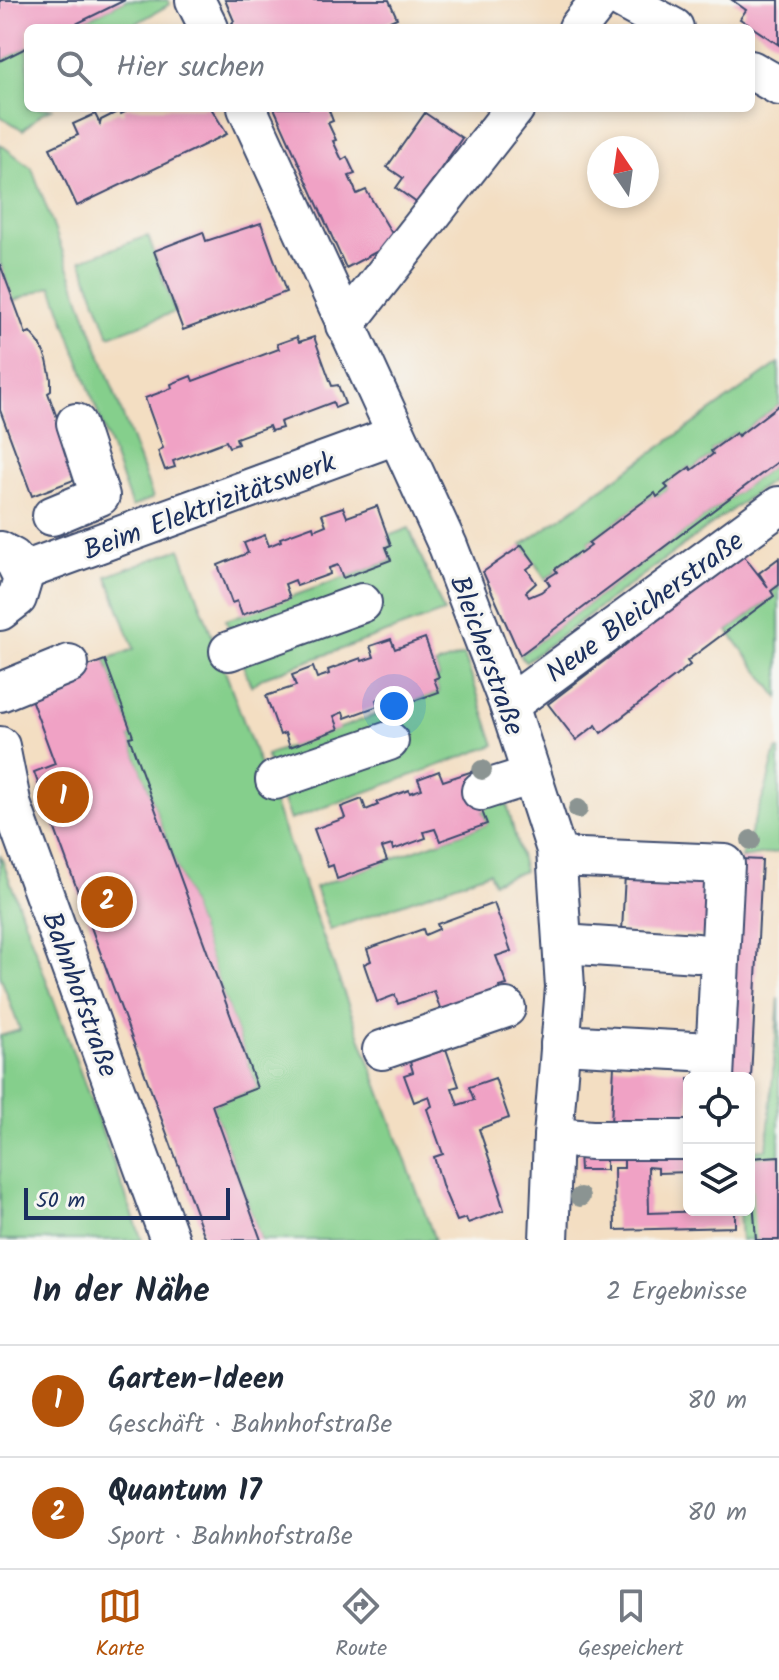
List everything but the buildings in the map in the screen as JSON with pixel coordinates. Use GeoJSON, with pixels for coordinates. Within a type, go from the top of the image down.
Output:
{"type":"FeatureCollection","features":[{"type":"Feature","properties":{"kind":"street"},"geometry":{"type":"LineString","coordinates":[[195,0],[207,24]]}},
{"type":"Feature","properties":{"kind":"street"},"geometry":{"type":"LineString","coordinates":[[581,24],[600,0]]}},
{"type":"Feature","properties":{"kind":"street"},"geometry":{"type":"LineString","coordinates":[[623,0],[667,24]]}},
{"type":"Feature","properties":{"kind":"street"},"geometry":{"type":"LineString","coordinates":[[755,72],[779,86]]}},
{"type":"Feature","properties":{"kind":"street","name":"Bleicherstraße"},"geometry":{"type":"LineString","coordinates":[[249,112],[448,546],[509,705],[557,857],[565,987],[553,1137],[549,1240]]}},
{"type":"Feature","properties":{"kind":"street"},"geometry":{"type":"LineString","coordinates":[[345,325],[512,112]]}},
{"type":"Feature","properties":{"kind":"street"},"geometry":{"type":"LineString","coordinates":[[76,423],[115,539]]}},
{"type":"Feature","properties":{"kind":"street","name":"Beim Elektrizitätswerk"},"geometry":{"type":"LineString","coordinates":[[10,562],[115,539],[396,435]]}},
{"type":"Feature","properties":{"kind":"street"},"geometry":{"type":"LineString","coordinates":[[52,516],[100,496]]}},
{"type":"Feature","properties":{"kind":"street","name":"Neue Bleicherstraße"},"geometry":{"type":"LineString","coordinates":[[509,705],[779,506]]}},
{"type":"Feature","properties":{"kind":"street"},"geometry":{"type":"LineString","coordinates":[[0,611],[10,606],[22,588],[10,562]]}},
{"type":"Feature","properties":{"kind":"street"},"geometry":{"type":"LineString","coordinates":[[229,651],[362,603]]}},
{"type":"Feature","properties":{"kind":"street"},"geometry":{"type":"LineString","coordinates":[[0,692],[69,664]]}},
{"type":"Feature","properties":{"kind":"street"},"geometry":{"type":"LineString","coordinates":[[275,780],[389,741]]}},
{"type":"Feature","properties":{"kind":"street","name":"Bahnhofstraße"},"geometry":{"type":"LineString","coordinates":[[0,746],[12,806],[170,1240]]}},
{"type":"Feature","properties":{"kind":"street"},"geometry":{"type":"LineString","coordinates":[[481,791],[532,775]]}},
{"type":"Feature","properties":{"kind":"street"},"geometry":{"type":"LineString","coordinates":[[557,857],[725,864],[704,1065],[560,1044]]}},
{"type":"Feature","properties":{"kind":"street"},"geometry":{"type":"LineString","coordinates":[[563,944],[697,953]]}},
{"type":"Feature","properties":{"kind":"street"},"geometry":{"type":"LineString","coordinates":[[382,1050],[506,1008]]}},
{"type":"Feature","properties":{"kind":"street"},"geometry":{"type":"LineString","coordinates":[[553,1137],[683,1140]]}},
{"type":"Feature","properties":{"kind":"green space"},"geometry":{"type":"Polygon","coordinates":[[[125,0],[168,0],[170,4],[135,24],[76,24],[125,0]]]}},
{"type":"Feature","properties":{"kind":"green space"},"geometry":{"type":"Polygon","coordinates":[[[24,49],[24,112],[44,112],[23,130],[0,116],[0,61],[24,49]]]}},
{"type":"Feature","properties":{"kind":"green space"},"geometry":{"type":"Polygon","coordinates":[[[0,144],[32,168],[153,498],[132,507],[52,286],[13,301],[0,263],[0,144]]]}},
{"type":"Feature","properties":{"kind":"green space"},"geometry":{"type":"Polygon","coordinates":[[[148,236],[175,312],[109,336],[81,260],[148,236]]]}},
{"type":"Feature","properties":{"kind":"green space"},"geometry":{"type":"Polygon","coordinates":[[[779,363],[779,405],[738,436],[735,433],[692,470],[689,467],[666,485],[668,488],[657,497],[654,494],[589,542],[591,546],[580,554],[578,552],[546,579],[522,545],[779,363]]]}},
{"type":"Feature","properties":{"kind":"green space"},"geometry":{"type":"Polygon","coordinates":[[[779,461],[779,475],[525,662],[520,655],[779,461]]]}},
{"type":"Feature","properties":{"kind":"green space"},"geometry":{"type":"Polygon","coordinates":[[[409,528],[444,612],[264,677],[251,686],[226,620],[391,561],[386,547],[391,545],[388,536],[409,528]]]}},
{"type":"Feature","properties":{"kind":"green space"},"geometry":{"type":"Polygon","coordinates":[[[180,549],[435,1240],[261,1240],[212,1105],[257,1088],[129,737],[132,735],[105,660],[134,649],[107,576],[180,549]]]}},
{"type":"Feature","properties":{"kind":"green space"},"geometry":{"type":"Polygon","coordinates":[[[778,586],[779,698],[728,631],[774,596],[771,591],[778,586]]]}},
{"type":"Feature","properties":{"kind":"green space"},"geometry":{"type":"Polygon","coordinates":[[[464,655],[495,745],[290,820],[266,755],[439,692],[434,679],[439,677],[435,665],[464,655]]]}},
{"type":"Feature","properties":{"kind":"green space"},"geometry":{"type":"Polygon","coordinates":[[[776,750],[779,750],[779,852],[741,858],[766,789],[776,750]]]}},
{"type":"Feature","properties":{"kind":"green space"},"geometry":{"type":"Polygon","coordinates":[[[504,792],[524,871],[493,882],[489,872],[330,930],[315,887],[487,824],[482,811],[504,792]]]}},
{"type":"Feature","properties":{"kind":"green space"},"geometry":{"type":"Polygon","coordinates":[[[0,854],[142,1240],[0,1240],[0,1036],[20,1030],[0,975],[0,854]]]}},
{"type":"Feature","properties":{"kind":"green space"},"geometry":{"type":"Polygon","coordinates":[[[779,998],[779,1240],[741,1240],[739,1216],[755,1216],[755,1150],[767,1149],[779,998]]]}},
{"type":"Feature","properties":{"kind":"place","name":"Garten-Ideen"},"geometry":{"type":"Point","coordinates":[63,797]}},
{"type":"Feature","properties":{"kind":"place","name":"Quantum 17"},"geometry":{"type":"Point","coordinates":[107,902]}}]}
